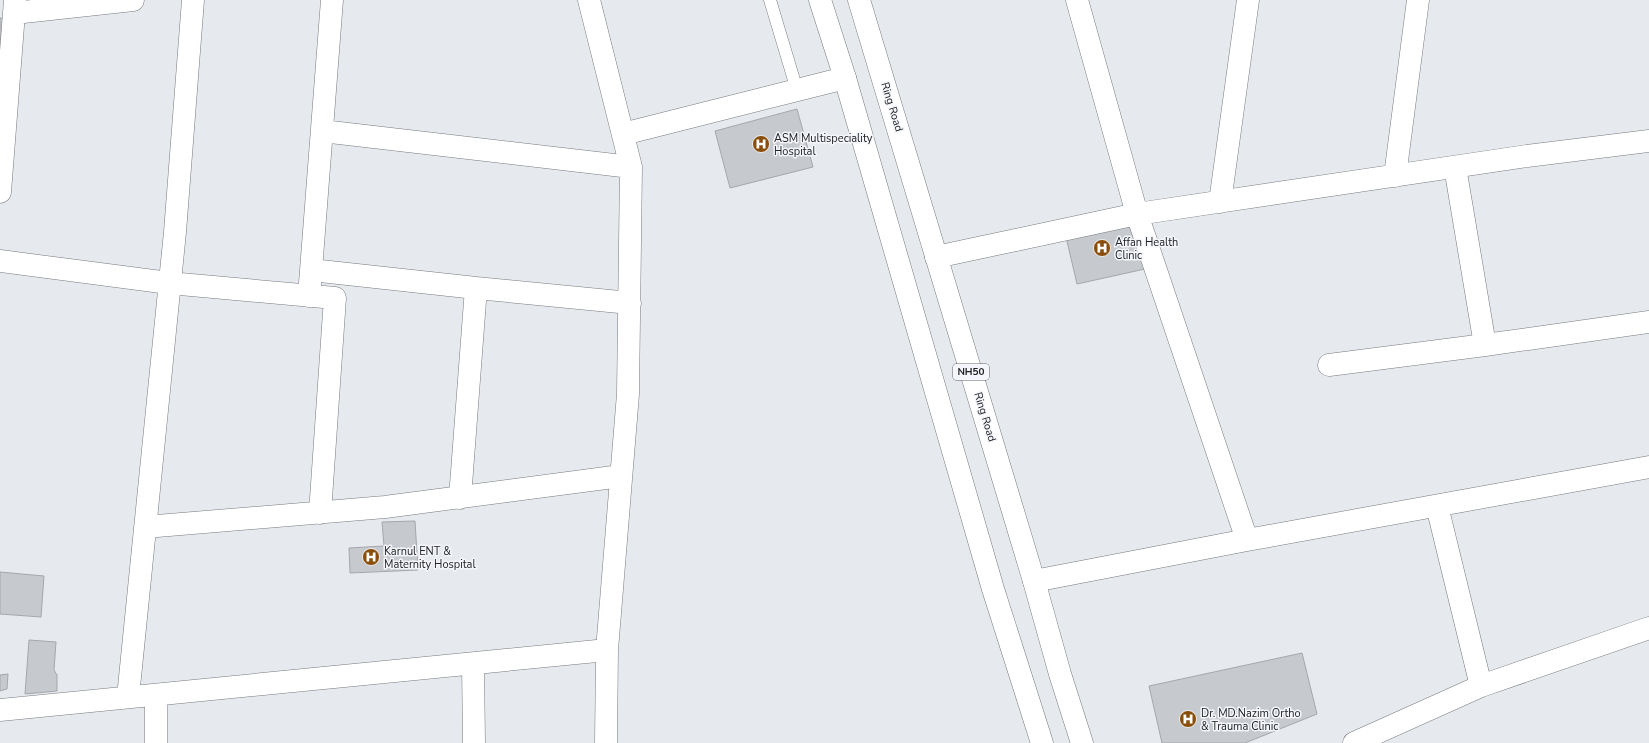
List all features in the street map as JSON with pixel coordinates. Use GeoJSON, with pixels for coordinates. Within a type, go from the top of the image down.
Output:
{"type":"FeatureCollection","features":[{"type":"Feature","properties":{"kind":"main road"},"geometry":{"type":"LineString","coordinates":[[0,192],[14,6],[133,0]]}},
{"type":"Feature","properties":{"kind":"main road"},"geometry":{"type":"LineString","coordinates":[[128,697],[170,283],[193,0]]}},
{"type":"Feature","properties":{"kind":"main road"},"geometry":{"type":"LineString","coordinates":[[309,296],[332,0]]}},
{"type":"Feature","properties":{"kind":"main road"},"geometry":{"type":"LineString","coordinates":[[589,0],[631,167],[628,394],[607,650],[606,743]]}},
{"type":"Feature","properties":{"kind":"main road"},"geometry":{"type":"LineString","coordinates":[[820,0],[993,589],[1042,743]]}},
{"type":"Feature","properties":{"kind":"main road","name":"Ring Road"},"geometry":{"type":"LineString","coordinates":[[859,0],[1034,581],[1060,674],[1082,743]]}},
{"type":"Feature","properties":{"kind":"main road"},"geometry":{"type":"LineString","coordinates":[[1077,0],[1137,214],[1247,540]]}},
{"type":"Feature","properties":{"kind":"main road"},"geometry":{"type":"LineString","coordinates":[[1220,202],[1248,0]]}},
{"type":"Feature","properties":{"kind":"main road"},"geometry":{"type":"LineString","coordinates":[[1394,176],[1418,0]]}},
{"type":"Feature","properties":{"kind":"main road"},"geometry":{"type":"LineString","coordinates":[[623,134],[844,78]]}},
{"type":"Feature","properties":{"kind":"main road"},"geometry":{"type":"LineString","coordinates":[[322,131],[631,167]]}},
{"type":"Feature","properties":{"kind":"main road"},"geometry":{"type":"LineString","coordinates":[[936,257],[1137,214],[1394,176],[1649,141]]}},
{"type":"Feature","properties":{"kind":"main road"},"geometry":{"type":"LineString","coordinates":[[1455,168],[1485,345]]}},
{"type":"Feature","properties":{"kind":"main road"},"geometry":{"type":"LineString","coordinates":[[0,261],[170,283],[335,298],[320,513]]}},
{"type":"Feature","properties":{"kind":"main road"},"geometry":{"type":"LineString","coordinates":[[311,270],[630,303]]}},
{"type":"Feature","properties":{"kind":"main road"},"geometry":{"type":"LineString","coordinates":[[460,498],[476,288]]}},
{"type":"Feature","properties":{"kind":"main road"},"geometry":{"type":"LineString","coordinates":[[1329,365],[1649,322]]}},
{"type":"Feature","properties":{"kind":"main road"},"geometry":{"type":"LineString","coordinates":[[1034,581],[1247,540],[1649,467]]}},
{"type":"Feature","properties":{"kind":"main road"},"geometry":{"type":"LineString","coordinates":[[145,527],[386,507],[621,476]]}},
{"type":"Feature","properties":{"kind":"main road"},"geometry":{"type":"LineString","coordinates":[[1437,506],[1481,686]]}},
{"type":"Feature","properties":{"kind":"main road"},"geometry":{"type":"LineString","coordinates":[[1354,743],[1481,686],[1649,628]]}},
{"type":"Feature","properties":{"kind":"main road"},"geometry":{"type":"LineString","coordinates":[[0,710],[607,650]]}},
{"type":"Feature","properties":{"kind":"main road"},"geometry":{"type":"LineString","coordinates":[[473,664],[474,743]]}},
{"type":"Feature","properties":{"kind":"main road"},"geometry":{"type":"LineString","coordinates":[[156,695],[156,743]]}},
{"type":"Feature","properties":{"kind":"lane"},"geometry":{"type":"LineString","coordinates":[[770,0],[797,90]]}},
{"type":"Feature","properties":{"kind":"building"},"geometry":{"type":"Polygon","coordinates":[[[0,18],[6,18],[3,49],[0,48],[0,18]]]}},
{"type":"Feature","properties":{"kind":"building"},"geometry":{"type":"Polygon","coordinates":[[[797,109],[813,167],[730,188],[715,131],[797,109]]]}},
{"type":"Feature","properties":{"kind":"building"},"geometry":{"type":"Polygon","coordinates":[[[1134,222],[1145,269],[1077,284],[1066,237],[1134,222]]]}},
{"type":"Feature","properties":{"kind":"building"},"geometry":{"type":"Polygon","coordinates":[[[415,521],[418,570],[350,573],[349,548],[384,546],[382,522],[415,521]]]}},
{"type":"Feature","properties":{"kind":"building"},"geometry":{"type":"Polygon","coordinates":[[[0,572],[44,576],[41,617],[0,614],[0,572]]]}},
{"type":"Feature","properties":{"kind":"building"},"geometry":{"type":"Polygon","coordinates":[[[29,640],[56,642],[54,670],[57,675],[57,691],[25,694],[29,640]]]}},
{"type":"Feature","properties":{"kind":"building"},"geometry":{"type":"Polygon","coordinates":[[[1302,653],[1317,714],[1245,743],[1162,743],[1149,686],[1302,653]]]}},
{"type":"Feature","properties":{"kind":"building"},"geometry":{"type":"Polygon","coordinates":[[[8,674],[7,689],[0,691],[0,675],[8,674]]]}},
{"type":"Feature","properties":{"kind":"place","name":"ASM Multispeciality Hospital"},"geometry":{"type":"Point","coordinates":[761,144]}},
{"type":"Feature","properties":{"kind":"place","name":"Affan Health Clinic"},"geometry":{"type":"Point","coordinates":[1102,248]}},
{"type":"Feature","properties":{"kind":"place","name":"Karnul ENT & Maternity Hospital"},"geometry":{"type":"Point","coordinates":[371,557]}},
{"type":"Feature","properties":{"kind":"place","name":"Dr. MD.Nazim Ortho & Trauma Clinic"},"geometry":{"type":"Point","coordinates":[1188,719]}}]}
